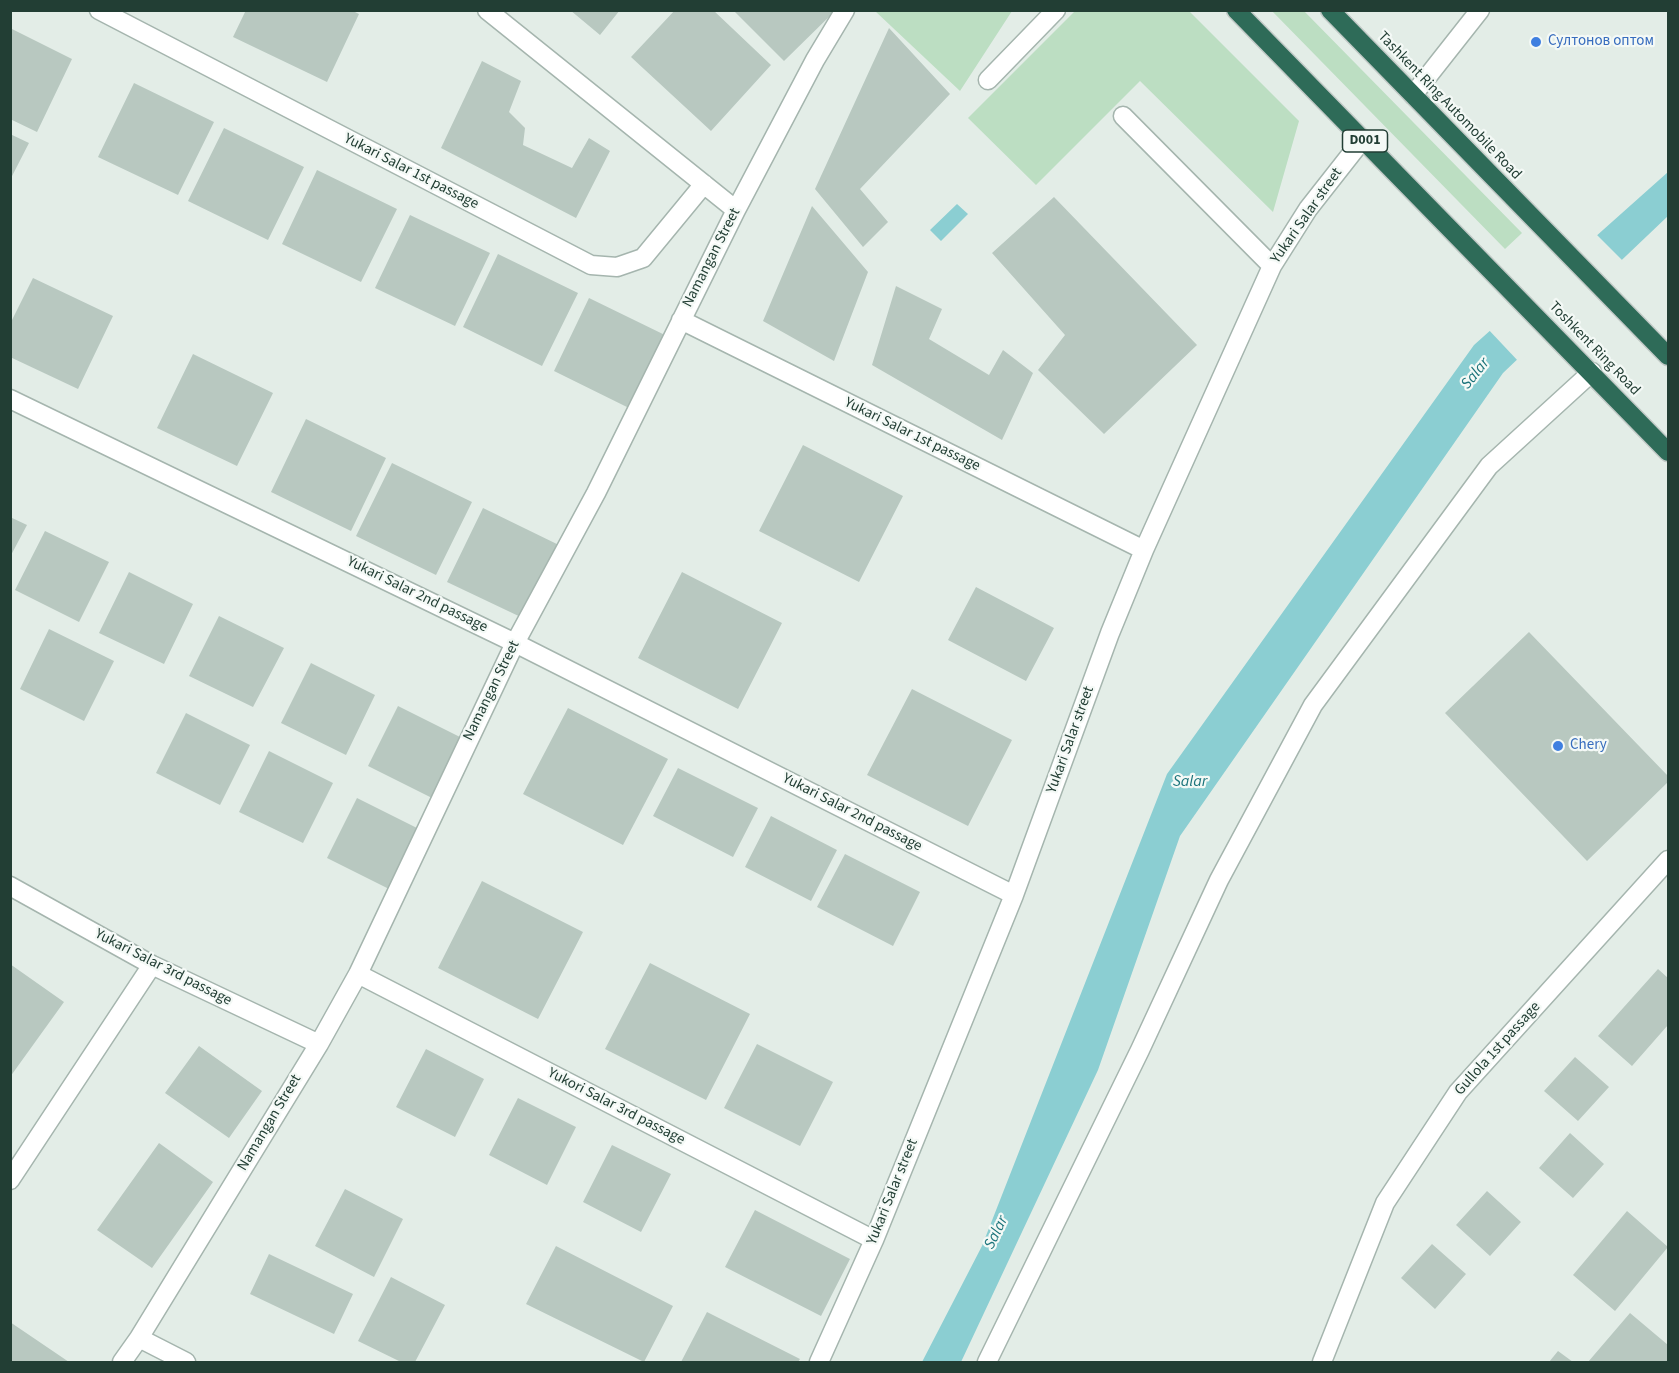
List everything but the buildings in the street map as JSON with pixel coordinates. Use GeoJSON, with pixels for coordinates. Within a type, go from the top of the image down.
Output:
{"type":"FeatureCollection","features":[{"type":"Feature","properties":{"kind":"highway","name":"D001"},"geometry":{"type":"LineString","coordinates":[[1236,10],[1363,139]]}},
{"type":"Feature","properties":{"kind":"highway","name":"Tashkent Ring Automobile Road"},"geometry":{"type":"LineString","coordinates":[[1330,10],[1668,356]]}},
{"type":"Feature","properties":{"kind":"highway","name":"Toshkent Ring Road"},"geometry":{"type":"LineString","coordinates":[[1363,139],[1668,452]]}},
{"type":"Feature","properties":{"kind":"street","name":"Yukari Salar 1st passage"},"geometry":{"type":"LineString","coordinates":[[99,10],[591,265],[617,267],[643,258],[704,184]]}},
{"type":"Feature","properties":{"kind":"street"},"geometry":{"type":"LineString","coordinates":[[488,10],[735,210]]}},
{"type":"Feature","properties":{"kind":"street","name":"Namangan Street"},"geometry":{"type":"LineString","coordinates":[[122,1362],[139,1338],[319,1044],[358,974],[515,643],[596,493],[735,210],[815,60],[845,10]]}},
{"type":"Feature","properties":{"kind":"street"},"geometry":{"type":"LineString","coordinates":[[988,80],[1056,10]]}},
{"type":"Feature","properties":{"kind":"street"},"geometry":{"type":"LineString","coordinates":[[1413,95],[1480,10]]}},
{"type":"Feature","properties":{"kind":"street"},"geometry":{"type":"LineString","coordinates":[[1123,116],[1272,266]]}},
{"type":"Feature","properties":{"kind":"street","name":"Yukari Salar street"},"geometry":{"type":"LineString","coordinates":[[819,1362],[874,1240],[1014,895],[1110,633],[1144,550],[1272,266],[1308,209],[1363,139]]}},
{"type":"Feature","properties":{"kind":"street","name":"Yukari Salar 1st passage"},"geometry":{"type":"LineString","coordinates":[[681,320],[1144,550]]}},
{"type":"Feature","properties":{"kind":"street"},"geometry":{"type":"LineString","coordinates":[[987,1362],[1140,1050],[1219,880],[1313,705],[1489,466],[1592,372]]}},
{"type":"Feature","properties":{"kind":"street","name":"Yukari Salar 2nd passage"},"geometry":{"type":"LineString","coordinates":[[10,399],[515,643],[1014,895]]}},
{"type":"Feature","properties":{"kind":"street","name":"Gullola 1st passage"},"geometry":{"type":"LineString","coordinates":[[1322,1362],[1385,1203],[1458,1092],[1668,860]]}},
{"type":"Feature","properties":{"kind":"street","name":"Yukari Salar 3rd passage"},"geometry":{"type":"LineString","coordinates":[[10,886],[152,965],[319,1044]]}},
{"type":"Feature","properties":{"kind":"street"},"geometry":{"type":"LineString","coordinates":[[10,1180],[152,965]]}},
{"type":"Feature","properties":{"kind":"street","name":"Yukori Salar 3rd passage"},"geometry":{"type":"LineString","coordinates":[[358,974],[874,1240]]}},
{"type":"Feature","properties":{"kind":"street"},"geometry":{"type":"LineString","coordinates":[[139,1338],[186,1362]]}},
{"type":"Feature","properties":{"kind":"green space"},"geometry":{"type":"Polygon","coordinates":[[[1188,10],[1299,121],[1273,212],[1140,81],[1036,185],[968,118],[1075,11],[1188,10]]]}},
{"type":"Feature","properties":{"kind":"green space"},"geometry":{"type":"Polygon","coordinates":[[[875,11],[1012,11],[960,91],[875,11]]]}},
{"type":"Feature","properties":{"kind":"green space"},"geometry":{"type":"Polygon","coordinates":[[[1272,11],[1304,11],[1522,233],[1505,249],[1272,11]]]}},
{"type":"Feature","properties":{"kind":"water","name":"Salar"},"geometry":{"type":"Polygon","coordinates":[[[1668,172],[1668,216],[1503,373],[1180,836],[1098,1070],[961,1362],[922,1362],[982,1246],[1167,774],[1474,345],[1668,172]]]}},
{"type":"Feature","properties":{"kind":"water"},"geometry":{"type":"Polygon","coordinates":[[[957,204],[968,214],[941,241],[930,230],[957,204]]]}},
{"type":"Feature","properties":{"kind":"pier"},"geometry":{"type":"Polygon","coordinates":[[[1595,233],[1624,262],[1519,362],[1487,328],[1595,233]]]}},
{"type":"Feature","properties":{"kind":"place","name":"Султонов оптом"},"geometry":{"type":"Point","coordinates":[1536,42]}},
{"type":"Feature","properties":{"kind":"place","name":"Chery"},"geometry":{"type":"Point","coordinates":[1558,746]}}]}
